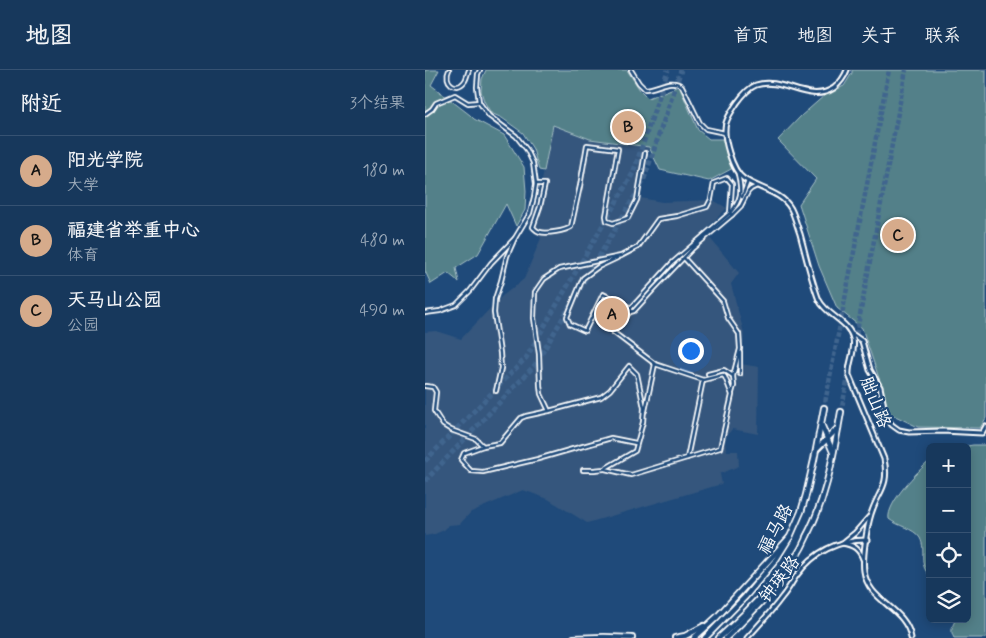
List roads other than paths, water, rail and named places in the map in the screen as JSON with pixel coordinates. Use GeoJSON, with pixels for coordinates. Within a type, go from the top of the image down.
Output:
{"type":"FeatureCollection","features":[{"type":"Feature","properties":{"kind":"main road","name":"福马路"},"geometry":{"type":"LineString","coordinates":[[705,638],[745,597],[775,561],[790,537],[801,512],[810,479],[824,408]]}},
{"type":"Feature","properties":{"kind":"main road","name":"福马路"},"geometry":{"type":"LineString","coordinates":[[719,638],[768,590],[794,558],[808,534],[825,494],[841,412]]}},
{"type":"Feature","properties":{"kind":"main road"},"geometry":{"type":"LineString","coordinates":[[821,424],[828,431],[838,428]]}},
{"type":"Feature","properties":{"kind":"main road"},"geometry":{"type":"LineString","coordinates":[[821,424],[833,453]]}},
{"type":"Feature","properties":{"kind":"main road"},"geometry":{"type":"LineString","coordinates":[[816,450],[838,428]]}},
{"type":"Feature","properties":{"kind":"main road"},"geometry":{"type":"LineString","coordinates":[[816,450],[826,445],[833,453]]}},
{"type":"Feature","properties":{"kind":"main road"},"geometry":{"type":"LineString","coordinates":[[726,638],[747,618],[775,586],[798,555],[808,534]]}},
{"type":"Feature","properties":{"kind":"main road"},"geometry":{"type":"LineString","coordinates":[[694,638],[717,617],[790,537]]}},
{"type":"Feature","properties":{"kind":"main road"},"geometry":{"type":"LineString","coordinates":[[675,638],[685,636],[699,629],[717,617]]}},
{"type":"Feature","properties":{"kind":"main road"},"geometry":{"type":"LineString","coordinates":[[573,638],[631,638]]}},
{"type":"Feature","properties":{"kind":"street"},"geometry":{"type":"LineString","coordinates":[[449,70],[447,80],[454,86],[463,84],[469,70]]}},
{"type":"Feature","properties":{"kind":"street"},"geometry":{"type":"LineString","coordinates":[[480,70],[477,87],[479,102],[489,116],[516,136],[527,150],[533,163],[536,184],[530,213],[507,256],[494,304],[501,368],[496,391]]}},
{"type":"Feature","properties":{"kind":"street"},"geometry":{"type":"LineString","coordinates":[[631,70],[645,89],[673,82],[679,83],[683,86],[700,123],[706,129],[725,133]]}},
{"type":"Feature","properties":{"kind":"street"},"geometry":{"type":"LineString","coordinates":[[742,197],[725,133],[726,122],[742,96],[754,86],[763,83],[773,83],[808,93],[820,93],[838,84],[844,78],[847,70]]}},
{"type":"Feature","properties":{"kind":"street"},"geometry":{"type":"LineString","coordinates":[[425,114],[436,103],[455,95],[468,103],[479,102]]}},
{"type":"Feature","properties":{"kind":"street"},"geometry":{"type":"LineString","coordinates":[[536,184],[545,184],[533,227],[543,233],[567,230],[571,227],[587,145],[618,149],[606,216],[607,221],[613,223],[628,218],[637,200],[645,153]]}},
{"type":"Feature","properties":{"kind":"street"},"geometry":{"type":"LineString","coordinates":[[737,173],[748,181],[783,199],[790,208],[821,304],[848,328],[851,334],[862,341],[870,370],[880,387],[885,411],[892,425],[899,430],[909,432],[943,431],[964,433],[982,433],[986,426]]}},
{"type":"Feature","properties":{"kind":"street"},"geometry":{"type":"LineString","coordinates":[[700,240],[634,311],[603,294],[585,331],[570,324],[567,317],[583,278],[598,267],[638,247],[658,218],[677,216],[707,207],[711,199],[714,183],[727,178],[732,184],[731,214]]}},
{"type":"Feature","properties":{"kind":"street"},"geometry":{"type":"LineString","coordinates":[[732,395],[723,375],[703,380],[655,364],[613,332],[670,265],[741,206],[748,181]]}},
{"type":"Feature","properties":{"kind":"street"},"geometry":{"type":"LineString","coordinates":[[742,197],[758,186]]}},
{"type":"Feature","properties":{"kind":"street"},"geometry":{"type":"LineString","coordinates":[[425,313],[440,311],[455,304],[470,291],[491,263],[515,238]]}},
{"type":"Feature","properties":{"kind":"street"},"geometry":{"type":"LineString","coordinates":[[549,410],[541,394],[539,354],[534,318],[535,292],[544,279],[559,269],[621,256]]}},
{"type":"Feature","properties":{"kind":"street"},"geometry":{"type":"LineString","coordinates":[[684,258],[723,301],[727,318],[739,334],[740,374]]}},
{"type":"Feature","properties":{"kind":"street"},"geometry":{"type":"LineString","coordinates":[[670,265],[673,268]]}},
{"type":"Feature","properties":{"kind":"street","name":"胐山路"},"geometry":{"type":"LineString","coordinates":[[851,334],[853,343],[849,376],[880,449],[886,470],[885,484],[871,515],[864,564]]}},
{"type":"Feature","properties":{"kind":"street"},"geometry":{"type":"LineString","coordinates":[[583,470],[604,469],[631,475],[720,448],[734,386],[733,376],[740,349]]}},
{"type":"Feature","properties":{"kind":"street"},"geometry":{"type":"LineString","coordinates":[[604,469],[635,451],[655,364]]}},
{"type":"Feature","properties":{"kind":"street"},"geometry":{"type":"LineString","coordinates":[[637,443],[611,438],[538,459],[483,472],[471,470],[461,460],[464,453],[483,446],[500,443],[521,418],[601,397],[610,390],[629,366],[637,374],[644,408],[643,422]]}},
{"type":"Feature","properties":{"kind":"street"},"geometry":{"type":"LineString","coordinates":[[708,374],[724,370],[733,376]]}},
{"type":"Feature","properties":{"kind":"street"},"geometry":{"type":"LineString","coordinates":[[687,458],[703,380]]}},
{"type":"Feature","properties":{"kind":"street"},"geometry":{"type":"LineString","coordinates":[[425,386],[433,387],[436,392],[434,410],[443,425],[451,430],[477,439],[483,446]]}},
{"type":"Feature","properties":{"kind":"street"},"geometry":{"type":"LineString","coordinates":[[841,543],[855,533],[871,515]]}},
{"type":"Feature","properties":{"kind":"street","name":"钟瑛路"},"geometry":{"type":"LineString","coordinates":[[747,638],[797,576],[818,554],[851,540],[867,540]]}},
{"type":"Feature","properties":{"kind":"street"},"geometry":{"type":"LineString","coordinates":[[841,543],[857,548],[861,554],[865,576],[870,587],[877,596],[904,620],[911,638]]}},
{"type":"Feature","properties":{"kind":"tunnel"},"geometry":{"type":"LineString","coordinates":[[425,461],[526,358],[633,173],[668,70]]}},
{"type":"Feature","properties":{"kind":"tunnel"},"geometry":{"type":"LineString","coordinates":[[425,481],[535,365],[643,182],[681,70]]}},
{"type":"Feature","properties":{"kind":"tunnel"},"geometry":{"type":"LineString","coordinates":[[824,408],[889,70]]}},
{"type":"Feature","properties":{"kind":"tunnel"},"geometry":{"type":"LineString","coordinates":[[854,347],[906,70]]}},
{"type":"Feature","properties":{"kind":"tunnel"},"geometry":{"type":"LineString","coordinates":[[841,412],[849,372]]}},
{"type":"Feature","properties":{"kind":"place","name":"福建省举重中心"},"geometry":{"type":"Point","coordinates":[628,127]}},
{"type":"Feature","properties":{"kind":"place","name":"天马山公园"},"geometry":{"type":"Point","coordinates":[898,235]}},
{"type":"Feature","properties":{"kind":"place","name":"阳光学院"},"geometry":{"type":"Point","coordinates":[612,314]}}]}
